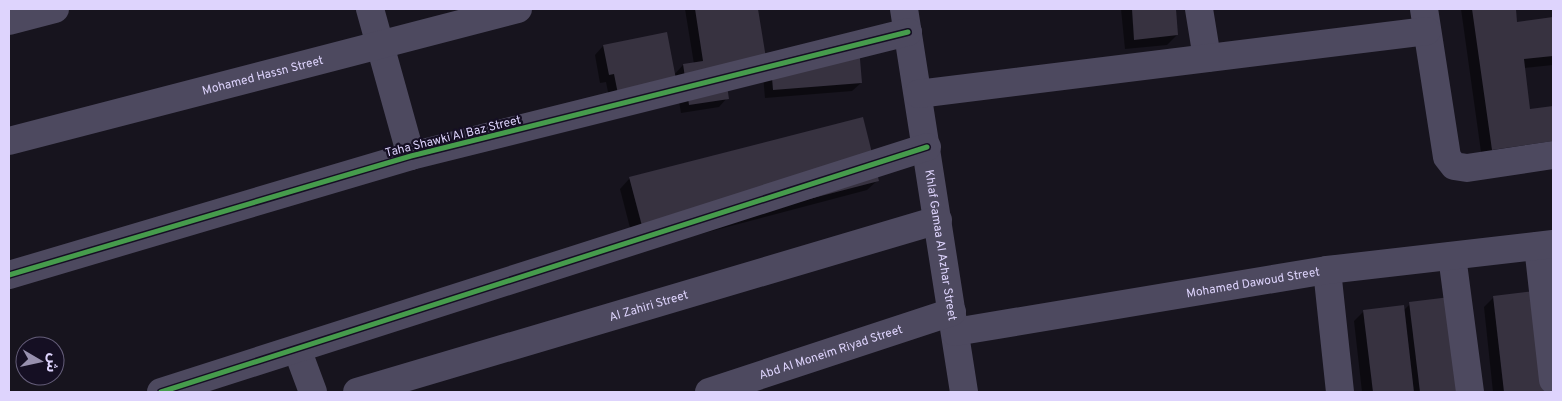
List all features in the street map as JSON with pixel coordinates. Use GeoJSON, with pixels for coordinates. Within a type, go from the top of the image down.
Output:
{"type":"FeatureCollection","features":[{"type":"Feature","properties":{"kind":"street"},"geometry":{"type":"LineString","coordinates":[[9,21],[55,9]]}},
{"type":"Feature","properties":{"kind":"street"},"geometry":{"type":"LineString","coordinates":[[370,9],[411,156]]}},
{"type":"Feature","properties":{"kind":"street","name":"Mohamed Hassn Street"},"geometry":{"type":"LineString","coordinates":[[9,141],[518,9]]}},
{"type":"Feature","properties":{"kind":"street"},"geometry":{"type":"LineString","coordinates":[[1199,9],[1207,58]]}},
{"type":"Feature","properties":{"kind":"street"},"geometry":{"type":"LineString","coordinates":[[918,94],[1207,58],[1425,20],[1447,157],[1454,166],[1467,168],[1553,155]]}},
{"type":"Feature","properties":{"kind":"street","name":"Khlaf Gamaa Al Azhar Street"},"geometry":{"type":"LineString","coordinates":[[906,21],[953,322],[960,391]]}},
{"type":"Feature","properties":{"kind":"street","name":"Taha Shawki Al Baz Street"},"geometry":{"type":"LineString","coordinates":[[9,276],[411,156],[906,21]]}},
{"type":"Feature","properties":{"kind":"street"},"geometry":{"type":"LineString","coordinates":[[161,392],[927,147]]}},
{"type":"Feature","properties":{"kind":"street","name":"Al Zahiri Street"},"geometry":{"type":"LineString","coordinates":[[357,392],[938,220]]}},
{"type":"Feature","properties":{"kind":"street"},"geometry":{"type":"LineString","coordinates":[[1546,245],[1553,380]]}},
{"type":"Feature","properties":{"kind":"street","name":"Mohamed Dawoud Street"},"geometry":{"type":"LineString","coordinates":[[953,322],[1327,270],[1546,245]]}},
{"type":"Feature","properties":{"kind":"street"},"geometry":{"type":"LineString","coordinates":[[1452,256],[1470,392]]}},
{"type":"Feature","properties":{"kind":"street"},"geometry":{"type":"LineString","coordinates":[[1327,270],[1340,392]]}},
{"type":"Feature","properties":{"kind":"street","name":"Abd Al Moneim Riyad Street"},"geometry":{"type":"LineString","coordinates":[[709,392],[953,322]]}},
{"type":"Feature","properties":{"kind":"street"},"geometry":{"type":"LineString","coordinates":[[297,348],[313,392]]}},
{"type":"Feature","properties":{"kind":"building"},"geometry":{"type":"Polygon","coordinates":[[[695,9],[758,9],[766,58],[724,65],[729,99],[689,105],[683,64],[703,61],[695,9]]]}},
{"type":"Feature","properties":{"kind":"building"},"geometry":{"type":"Polygon","coordinates":[[[1132,9],[1176,9],[1178,35],[1134,40],[1132,9]]]}},
{"type":"Feature","properties":{"kind":"building"},"geometry":{"type":"Polygon","coordinates":[[[1472,9],[1516,9],[1517,22],[1553,17],[1553,56],[1524,59],[1530,109],[1553,106],[1553,141],[1492,150],[1472,9]]]}},
{"type":"Feature","properties":{"kind":"building"},"geometry":{"type":"Polygon","coordinates":[[[667,32],[676,79],[619,99],[614,74],[609,75],[603,45],[667,32]]]}},
{"type":"Feature","properties":{"kind":"building"},"geometry":{"type":"Polygon","coordinates":[[[859,47],[862,83],[773,90],[770,54],[859,47]]]}},
{"type":"Feature","properties":{"kind":"building"},"geometry":{"type":"Polygon","coordinates":[[[863,117],[879,181],[646,241],[629,177],[863,117]]]}},
{"type":"Feature","properties":{"kind":"building"},"geometry":{"type":"Polygon","coordinates":[[[1534,291],[1546,392],[1504,392],[1493,296],[1534,291]]]}},
{"type":"Feature","properties":{"kind":"building"},"geometry":{"type":"Polygon","coordinates":[[[1450,297],[1461,392],[1420,392],[1409,302],[1450,297]]]}},
{"type":"Feature","properties":{"kind":"building"},"geometry":{"type":"Polygon","coordinates":[[[1404,305],[1414,392],[1373,392],[1363,310],[1404,305]]]}},
{"type":"Feature","properties":{"kind":"cycle path"},"geometry":{"type":"LineString","coordinates":[[9,275],[411,156],[908,32]]}},
{"type":"Feature","properties":{"kind":"cycle path"},"geometry":{"type":"LineString","coordinates":[[161,392],[927,147]]}}]}
